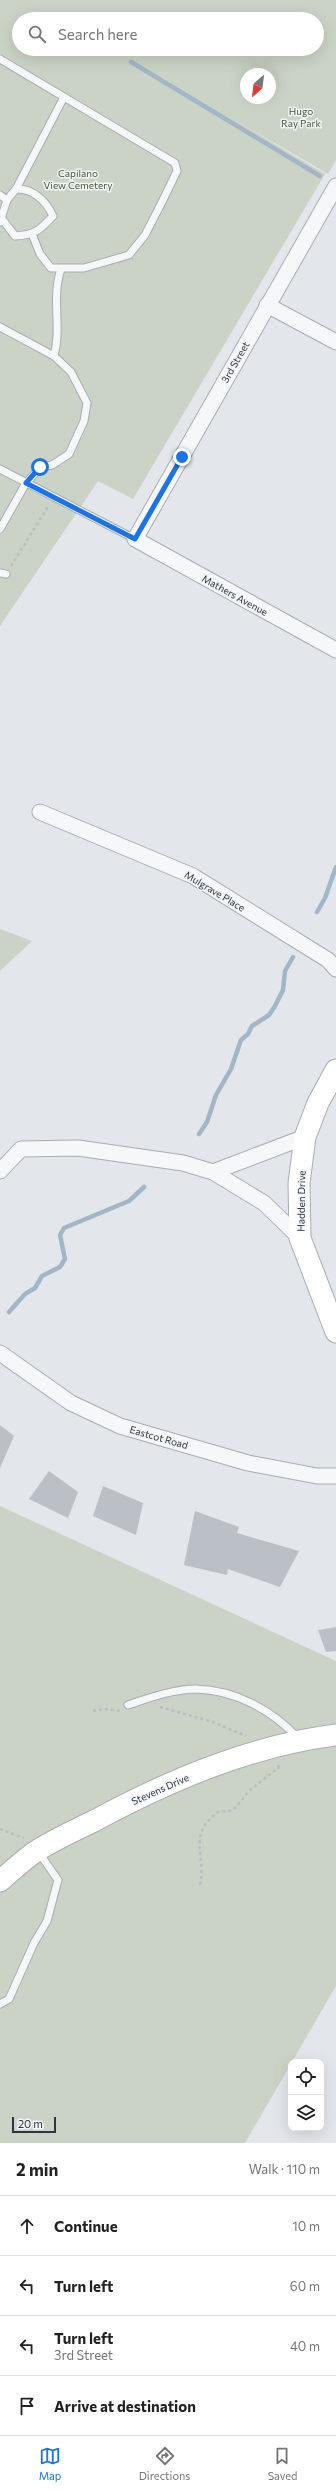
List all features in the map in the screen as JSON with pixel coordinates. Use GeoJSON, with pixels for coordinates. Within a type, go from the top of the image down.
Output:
{"type":"FeatureCollection","features":[{"type":"Feature","properties":{"kind":"street","name":"3rd Street"},"geometry":{"type":"LineString","coordinates":[[135,539],[336,186]]}},
{"type":"Feature","properties":{"kind":"street"},"geometry":{"type":"LineString","coordinates":[[267,305],[336,342]]}},
{"type":"Feature","properties":{"kind":"street","name":"Mathers Avenue"},"geometry":{"type":"LineString","coordinates":[[135,539],[336,650]]}},
{"type":"Feature","properties":{"kind":"street","name":"Mulgrave Place"},"geometry":{"type":"LineString","coordinates":[[40,812],[193,876],[328,960],[336,969]]}},
{"type":"Feature","properties":{"kind":"street","name":"Hadden Drive"},"geometry":{"type":"LineString","coordinates":[[336,1070],[318,1103],[304,1137],[299,1183],[300,1238],[336,1332]]}},
{"type":"Feature","properties":{"kind":"street"},"geometry":{"type":"LineString","coordinates":[[213,1172],[304,1137]]}},
{"type":"Feature","properties":{"kind":"street"},"geometry":{"type":"LineString","coordinates":[[0,1171],[21,1149],[78,1148],[183,1163],[213,1172],[264,1203],[300,1238]]}},
{"type":"Feature","properties":{"kind":"street","name":"Eastcot Road"},"geometry":{"type":"LineString","coordinates":[[0,1353],[71,1403],[120,1426],[248,1463],[316,1476],[336,1476]]}},
{"type":"Feature","properties":{"kind":"street","name":"Stevens Drive"},"geometry":{"type":"LineString","coordinates":[[0,1881],[37,1851],[143,1795],[208,1767],[299,1740],[336,1735]]}},
{"type":"Feature","properties":{"kind":"lane"},"geometry":{"type":"LineString","coordinates":[[0,60],[175,163],[177,171],[145,235],[129,255],[84,268],[61,270],[51,268],[40,254],[32,234]]}},
{"type":"Feature","properties":{"kind":"lane"},"geometry":{"type":"LineString","coordinates":[[16,189],[26,189],[43,200],[53,216],[41,229],[32,234],[15,236],[1,221],[7,200],[16,189],[64,97]]}},
{"type":"Feature","properties":{"kind":"lane"},"geometry":{"type":"LineString","coordinates":[[0,195],[7,200]]}},
{"type":"Feature","properties":{"kind":"lane"},"geometry":{"type":"LineString","coordinates":[[54,356],[57,344],[57,282],[61,270]]}},
{"type":"Feature","properties":{"kind":"lane"},"geometry":{"type":"LineString","coordinates":[[0,327],[54,356],[72,372],[87,403],[84,421],[69,454],[52,464],[40,467],[26,483],[0,529]]}},
{"type":"Feature","properties":{"kind":"lane"},"geometry":{"type":"LineString","coordinates":[[0,469],[135,539]]}},
{"type":"Feature","properties":{"kind":"lane"},"geometry":{"type":"LineString","coordinates":[[127,1708],[180,1691],[206,1690],[240,1699],[267,1710],[299,1740]]}},
{"type":"Feature","properties":{"kind":"lane"},"geometry":{"type":"LineString","coordinates":[[0,2004],[9,1999],[34,1943],[47,1921],[58,1880],[44,1860]]}},
{"type":"Feature","properties":{"kind":"path"},"geometry":{"type":"LineString","coordinates":[[11,567],[54,496]]}},
{"type":"Feature","properties":{"kind":"path"},"geometry":{"type":"LineString","coordinates":[[154,1705],[213,1722],[250,1738]]}},
{"type":"Feature","properties":{"kind":"path"},"geometry":{"type":"LineString","coordinates":[[93,1711],[127,1708]]}},
{"type":"Feature","properties":{"kind":"path"},"geometry":{"type":"LineString","coordinates":[[200,1885],[203,1868],[198,1842],[202,1832],[212,1817],[218,1812],[229,1811],[235,1808],[249,1791],[278,1768],[281,1761],[278,1756]]}},
{"type":"Feature","properties":{"kind":"path"},"geometry":{"type":"LineString","coordinates":[[0,1829],[28,1840]]}},
{"type":"Feature","properties":{"kind":"green space"},"geometry":{"type":"Polygon","coordinates":[[[0,0],[336,0],[336,160],[328,174],[223,113],[325,174],[133,499],[98,481],[0,626],[0,0]]]}},
{"type":"Feature","properties":{"kind":"green space"},"geometry":{"type":"Polygon","coordinates":[[[0,929],[32,941],[0,971],[0,929]]]}},
{"type":"Feature","properties":{"kind":"green space"},"geometry":{"type":"Polygon","coordinates":[[[0,1506],[336,1661],[336,1986],[294,2059],[288,2059],[288,2069],[245,2143],[0,2143],[0,1506]]]}},
{"type":"Feature","properties":{"kind":"building"},"geometry":{"type":"Polygon","coordinates":[[[0,1425],[14,1436],[0,1468],[0,1425]]]}},
{"type":"Feature","properties":{"kind":"building"},"geometry":{"type":"Polygon","coordinates":[[[49,1471],[78,1492],[68,1518],[29,1499],[49,1471]]]}},
{"type":"Feature","properties":{"kind":"building"},"geometry":{"type":"Polygon","coordinates":[[[103,1486],[143,1503],[136,1535],[93,1516],[103,1486]]]}},
{"type":"Feature","properties":{"kind":"building"},"geometry":{"type":"Polygon","coordinates":[[[195,1511],[239,1527],[237,1533],[299,1551],[280,1587],[228,1569],[227,1575],[184,1565],[195,1511]]]}},
{"type":"Feature","properties":{"kind":"building"},"geometry":{"type":"Polygon","coordinates":[[[336,1627],[336,1651],[326,1652],[318,1630],[336,1627]]]}},
{"type":"Feature","properties":{"kind":"waterway"},"geometry":{"type":"LineString","coordinates":[[131,62],[320,176]]}},
{"type":"Feature","properties":{"kind":"waterway"},"geometry":{"type":"LineString","coordinates":[[317,912],[325,898],[336,867]]}},
{"type":"Feature","properties":{"kind":"waterway"},"geometry":{"type":"LineString","coordinates":[[199,1134],[207,1122],[216,1095],[231,1069],[241,1040],[248,1034],[252,1026],[269,1015],[275,1006],[283,990],[285,971],[293,957]]}},
{"type":"Feature","properties":{"kind":"waterway"},"geometry":{"type":"LineString","coordinates":[[9,1312],[25,1294],[35,1288],[42,1276],[60,1267],[65,1259],[60,1235],[64,1228],[129,1201],[144,1187]]}},
{"type":"Feature","properties":{"kind":"route"},"geometry":{"type":"LineString","coordinates":[[40,467],[26,483],[115,527],[135,539],[182,457]]}},
{"type":"Feature","properties":{"kind":"park label","name":"Hugo Ray Park"},"geometry":{"type":"Point","coordinates":[301,116]}},
{"type":"Feature","properties":{"kind":"park label","name":"Capilano View Cemetery"},"geometry":{"type":"Point","coordinates":[78,178]}}]}
